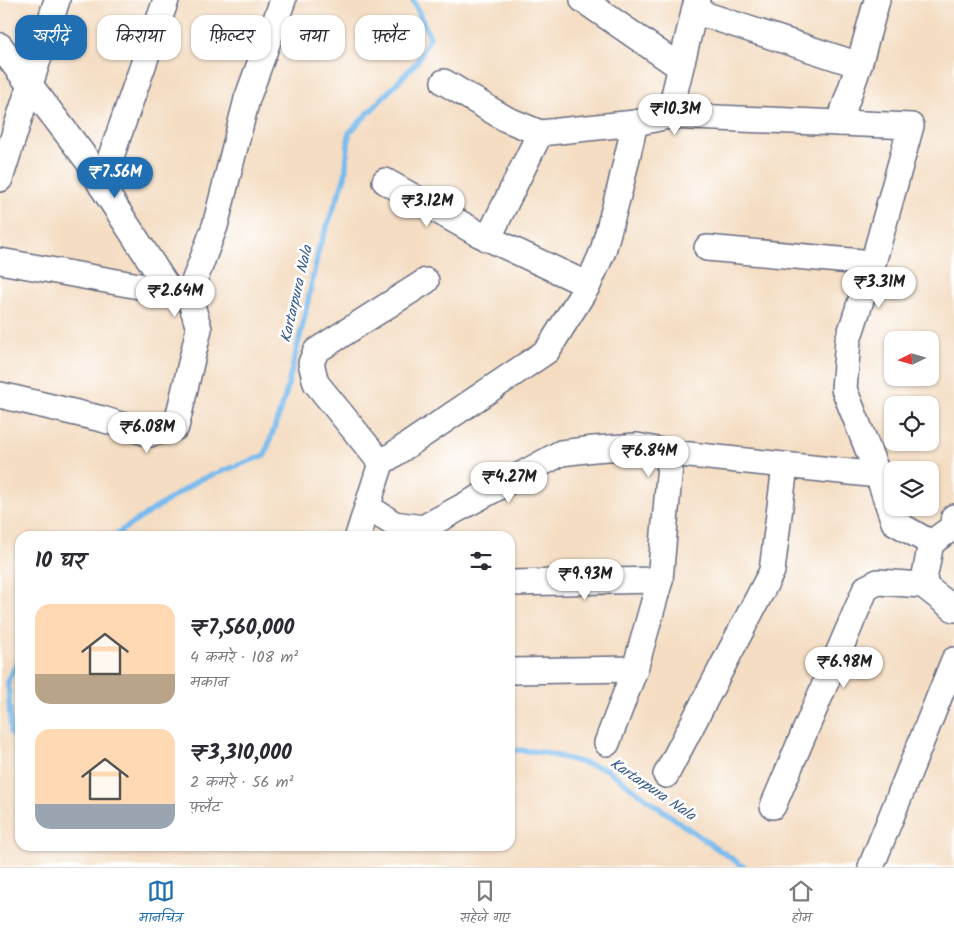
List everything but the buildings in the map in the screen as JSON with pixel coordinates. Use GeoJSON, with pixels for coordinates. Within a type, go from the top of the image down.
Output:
{"type":"FeatureCollection","features":[{"type":"Feature","properties":{"kind":"street"},"geometry":{"type":"LineString","coordinates":[[0,179],[57,0]]}},
{"type":"Feature","properties":{"kind":"street"},"geometry":{"type":"LineString","coordinates":[[101,185],[166,0]]}},
{"type":"Feature","properties":{"kind":"street"},"geometry":{"type":"LineString","coordinates":[[180,293],[215,226],[247,99],[283,0]]}},
{"type":"Feature","properties":{"kind":"street"},"geometry":{"type":"LineString","coordinates":[[583,0],[680,67]]}},
{"type":"Feature","properties":{"kind":"street"},"geometry":{"type":"LineString","coordinates":[[839,123],[859,65],[877,0]]}},
{"type":"Feature","properties":{"kind":"street"},"geometry":{"type":"LineString","coordinates":[[669,116],[695,5],[859,65]]}},
{"type":"Feature","properties":{"kind":"street"},"geometry":{"type":"LineString","coordinates":[[0,46],[91,165],[101,185],[180,293],[199,329],[176,427],[150,434],[102,419],[0,395]]}},
{"type":"Feature","properties":{"kind":"street"},"geometry":{"type":"LineString","coordinates":[[444,82],[506,119],[540,133],[635,123],[669,116],[911,126],[873,263],[848,340],[844,390],[878,475],[894,522],[931,543]]}},
{"type":"Feature","properties":{"kind":"street"},"geometry":{"type":"LineString","coordinates":[[360,531],[381,463],[547,351],[588,285],[603,250],[635,123]]}},
{"type":"Feature","properties":{"kind":"street"},"geometry":{"type":"LineString","coordinates":[[488,239],[540,133]]}},
{"type":"Feature","properties":{"kind":"street"},"geometry":{"type":"LineString","coordinates":[[385,181],[488,239],[588,285]]}},
{"type":"Feature","properties":{"kind":"street"},"geometry":{"type":"LineString","coordinates":[[706,248],[873,263]]}},
{"type":"Feature","properties":{"kind":"street"},"geometry":{"type":"LineString","coordinates":[[0,261],[180,293]]}},
{"type":"Feature","properties":{"kind":"street"},"geometry":{"type":"LineString","coordinates":[[381,463],[316,383],[311,363],[316,351],[426,281]]}},
{"type":"Feature","properties":{"kind":"street"},"geometry":{"type":"LineString","coordinates":[[426,531],[560,453],[594,448],[637,446],[671,453],[878,475]]}},
{"type":"Feature","properties":{"kind":"street"},"geometry":{"type":"LineString","coordinates":[[607,743],[635,670],[660,580],[671,453]]}},
{"type":"Feature","properties":{"kind":"street"},"geometry":{"type":"LineString","coordinates":[[666,776],[772,571],[785,466]]}},
{"type":"Feature","properties":{"kind":"street"},"geometry":{"type":"LineString","coordinates":[[368,508],[394,524],[420,531]]}},
{"type":"Feature","properties":{"kind":"street"},"geometry":{"type":"LineString","coordinates":[[923,585],[931,543],[953,524]]}},
{"type":"Feature","properties":{"kind":"street"},"geometry":{"type":"LineString","coordinates":[[515,583],[660,580]]}},
{"type":"Feature","properties":{"kind":"street"},"geometry":{"type":"LineString","coordinates":[[773,806],[866,588],[878,582],[923,585],[954,609]]}},
{"type":"Feature","properties":{"kind":"street"},"geometry":{"type":"LineString","coordinates":[[871,867],[954,660]]}},
{"type":"Feature","properties":{"kind":"street"},"geometry":{"type":"LineString","coordinates":[[515,671],[635,670]]}},
{"type":"Feature","properties":{"kind":"waterway","name":"Kartarpura Nala"},"geometry":{"type":"LineString","coordinates":[[121,531],[199,480],[265,455],[285,397],[319,248],[345,177],[349,133],[417,62],[430,37],[413,0]]}},
{"type":"Feature","properties":{"kind":"waterway","name":"Kartarpura Nala"},"geometry":{"type":"LineString","coordinates":[[15,667],[8,680],[11,733],[15,737]]}},
{"type":"Feature","properties":{"kind":"waterway","name":"Kartarpura Nala"},"geometry":{"type":"LineString","coordinates":[[515,751],[542,752],[606,769],[744,867]]}}]}
